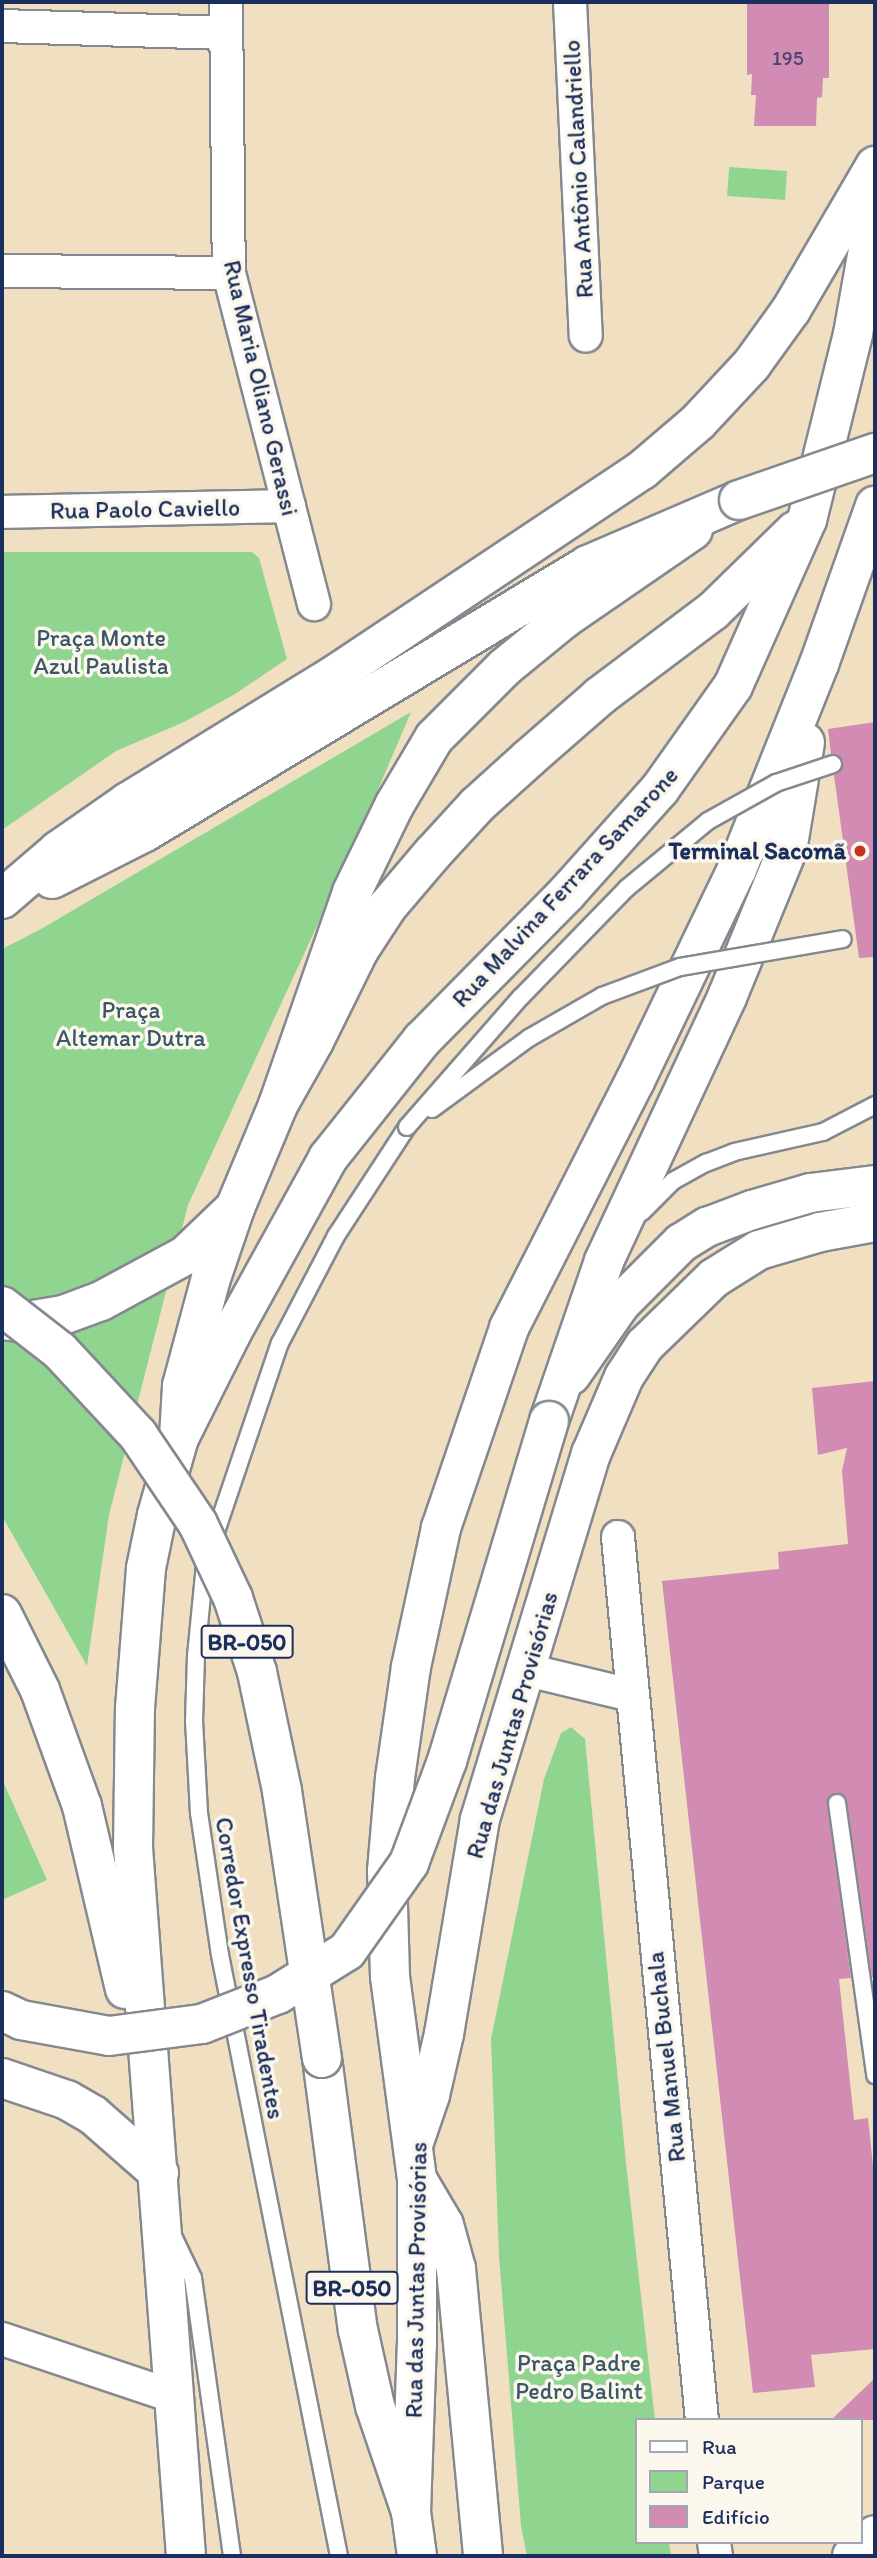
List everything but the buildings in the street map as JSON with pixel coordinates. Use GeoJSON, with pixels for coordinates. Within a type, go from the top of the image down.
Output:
{"type":"FeatureCollection","features":[{"type":"Feature","properties":{"kind":"main road"},"geometry":{"type":"LineString","coordinates":[[2,899],[60,850],[128,802],[336,674],[642,470],[698,422],[752,364],[791,310],[875,166]]}},
{"type":"Feature","properties":{"kind":"main road","name":"Rua Malvina Ferrara Samarone"},"geometry":{"type":"LineString","coordinates":[[179,1438],[231,1334],[328,1158],[422,1040],[567,892],[660,789],[733,686],[807,520],[853,334],[875,211]]}},
{"type":"Feature","properties":{"kind":"main road"},"geometry":{"type":"LineString","coordinates":[[2,905],[145,832],[588,565],[739,500],[875,453]]}},
{"type":"Feature","properties":{"kind":"main road"},"geometry":{"type":"LineString","coordinates":[[182,2550],[175,2397],[133,1848],[135,1708],[146,1568],[157,1515],[179,1438],[182,1386],[211,1278],[235,1208],[278,1105],[352,892],[395,803],[435,738],[505,667],[565,618],[739,500]]}},
{"type":"Feature","properties":{"kind":"main road"},"geometry":{"type":"LineString","coordinates":[[483,2556],[456,2269],[444,2225],[415,2162],[390,1977],[387,1871],[395,1777],[411,1667],[441,1528],[509,1328],[635,1081],[737,869],[819,664],[875,506]]}},
{"type":"Feature","properties":{"kind":"main road"},"geometry":{"type":"LineString","coordinates":[[278,1105],[314,1041],[359,950],[387,907],[433,853],[477,805],[529,758],[600,696],[713,611],[807,520]]}},
{"type":"Feature","properties":{"kind":"main road"},"geometry":{"type":"LineString","coordinates":[[2,2011],[21,2020],[108,2036],[202,2024],[278,1994],[346,1951],[409,1863],[447,1760],[555,1407],[604,1261],[727,997],[787,851],[819,664]]}},
{"type":"Feature","properties":{"kind":"main road"},"geometry":{"type":"LineString","coordinates":[[555,1407],[621,1303],[681,1243],[707,1227],[752,1210],[810,1194],[875,1185]]}},
{"type":"Feature","properties":{"kind":"main road"},"geometry":{"type":"LineString","coordinates":[[2,1320],[21,1322],[63,1315],[101,1301],[186,1255],[235,1208]]}},
{"type":"Feature","properties":{"kind":"main road","name":"Rua das Juntas Provisórias"},"geometry":{"type":"LineString","coordinates":[[417,2556],[411,2512],[417,2344],[415,2162],[444,2034],[480,1819],[591,1454],[624,1377],[645,1345],[714,1278],[759,1251],[820,1232],[875,1222]]}},
{"type":"Feature","properties":{"kind":"main road","name":"Rua das Juntas Provisórias"},"geometry":{"type":"LineString","coordinates":[[2,1306],[60,1351],[138,1435],[198,1524],[233,1598],[257,1672],[282,1791],[322,2058],[358,2330],[375,2406],[411,2512]]}},
{"type":"Feature","properties":{"kind":"main road"},"geometry":{"type":"LineString","coordinates":[[2,1614],[40,1690],[82,1806],[152,2108]]}},
{"type":"Feature","properties":{"kind":"main road"},"geometry":{"type":"LineString","coordinates":[[2,2078],[67,2100],[93,2115],[159,2173]]}},
{"type":"Feature","properties":{"kind":"main road"},"geometry":{"type":"LineString","coordinates":[[852,2556],[875,2535]]}},
{"type":"Feature","properties":{"kind":"street","name":"Rua Maria Oliano Gerassi"},"geometry":{"type":"LineString","coordinates":[[226,2],[229,273],[314,604]]}},
{"type":"Feature","properties":{"kind":"street","name":"Rua Antônio Calandriello"},"geometry":{"type":"LineString","coordinates":[[570,2],[586,336]]}},
{"type":"Feature","properties":{"kind":"street"},"geometry":{"type":"LineString","coordinates":[[2,26],[225,33]]}},
{"type":"Feature","properties":{"kind":"street"},"geometry":{"type":"LineString","coordinates":[[2,271],[229,273]]}},
{"type":"Feature","properties":{"kind":"street","name":"Rua Paolo Caviello"},"geometry":{"type":"LineString","coordinates":[[2,512],[289,506]]}},
{"type":"Feature","properties":{"kind":"street","name":"Rua Manuel Buchala"},"geometry":{"type":"LineString","coordinates":[[618,1537],[702,2418]]}},
{"type":"Feature","properties":{"kind":"street"},"geometry":{"type":"LineString","coordinates":[[527,1670],[631,1695]]}},
{"type":"Feature","properties":{"kind":"street"},"geometry":{"type":"LineString","coordinates":[[2,2339],[175,2397]]}},
{"type":"Feature","properties":{"kind":"lane"},"geometry":{"type":"LineString","coordinates":[[407,1127],[520,997],[627,888],[708,821],[776,783],[833,764]]}},
{"type":"Feature","properties":{"kind":"lane","name":"Corredor Expresso Tiradentes"},"geometry":{"type":"LineString","coordinates":[[339,2556],[220,1955],[199,1813],[195,1682],[205,1564],[280,1343],[337,1236],[407,1127],[529,1038],[602,996],[680,967],[850,938]]}},
{"type":"Feature","properties":{"kind":"lane"},"geometry":{"type":"LineString","coordinates":[[604,1261],[648,1204],[673,1181],[734,1152],[823,1132],[875,1105]]}},
{"type":"Feature","properties":{"kind":"lane"},"geometry":{"type":"LineString","coordinates":[[837,1803],[875,2073]]}},
{"type":"Feature","properties":{"kind":"lane"},"geometry":{"type":"LineString","coordinates":[[162,2211],[193,2278],[232,2556]]}},
{"type":"Feature","properties":{"kind":"green space"},"geometry":{"type":"Polygon","coordinates":[[[729,167],[787,171],[785,200],[727,196],[729,167]]]}},
{"type":"Feature","properties":{"kind":"green space","name":"Praça Monte Azul Paulista"},"geometry":{"type":"Polygon","coordinates":[[[2,552],[252,552],[259,558],[287,659],[235,694],[184,722],[116,751],[2,830],[2,552]]]}},
{"type":"Feature","properties":{"kind":"green space","name":"Praça Altemar Dutra"},"geometry":{"type":"Polygon","coordinates":[[[411,712],[354,846],[188,1205],[109,1515],[87,1666],[2,1516],[2,949],[41,929],[411,712]]]}},
{"type":"Feature","properties":{"kind":"green space","name":"Praça Padre Pedro Balint"},"geometry":{"type":"Polygon","coordinates":[[[571,1727],[585,1739],[626,2163],[655,2418],[636,2418],[636,2544],[669,2544],[671,2556],[527,2556],[521,2526],[499,2257],[491,2039],[544,1779],[561,1733],[571,1727]]]}},
{"type":"Feature","properties":{"kind":"green space"},"geometry":{"type":"Polygon","coordinates":[[[2,1779],[47,1880],[2,1900],[2,1779]]]}},
{"type":"Feature","properties":{"kind":"place","name":"Terminal Sacomã"},"geometry":{"type":"Point","coordinates":[860,851]}}]}
